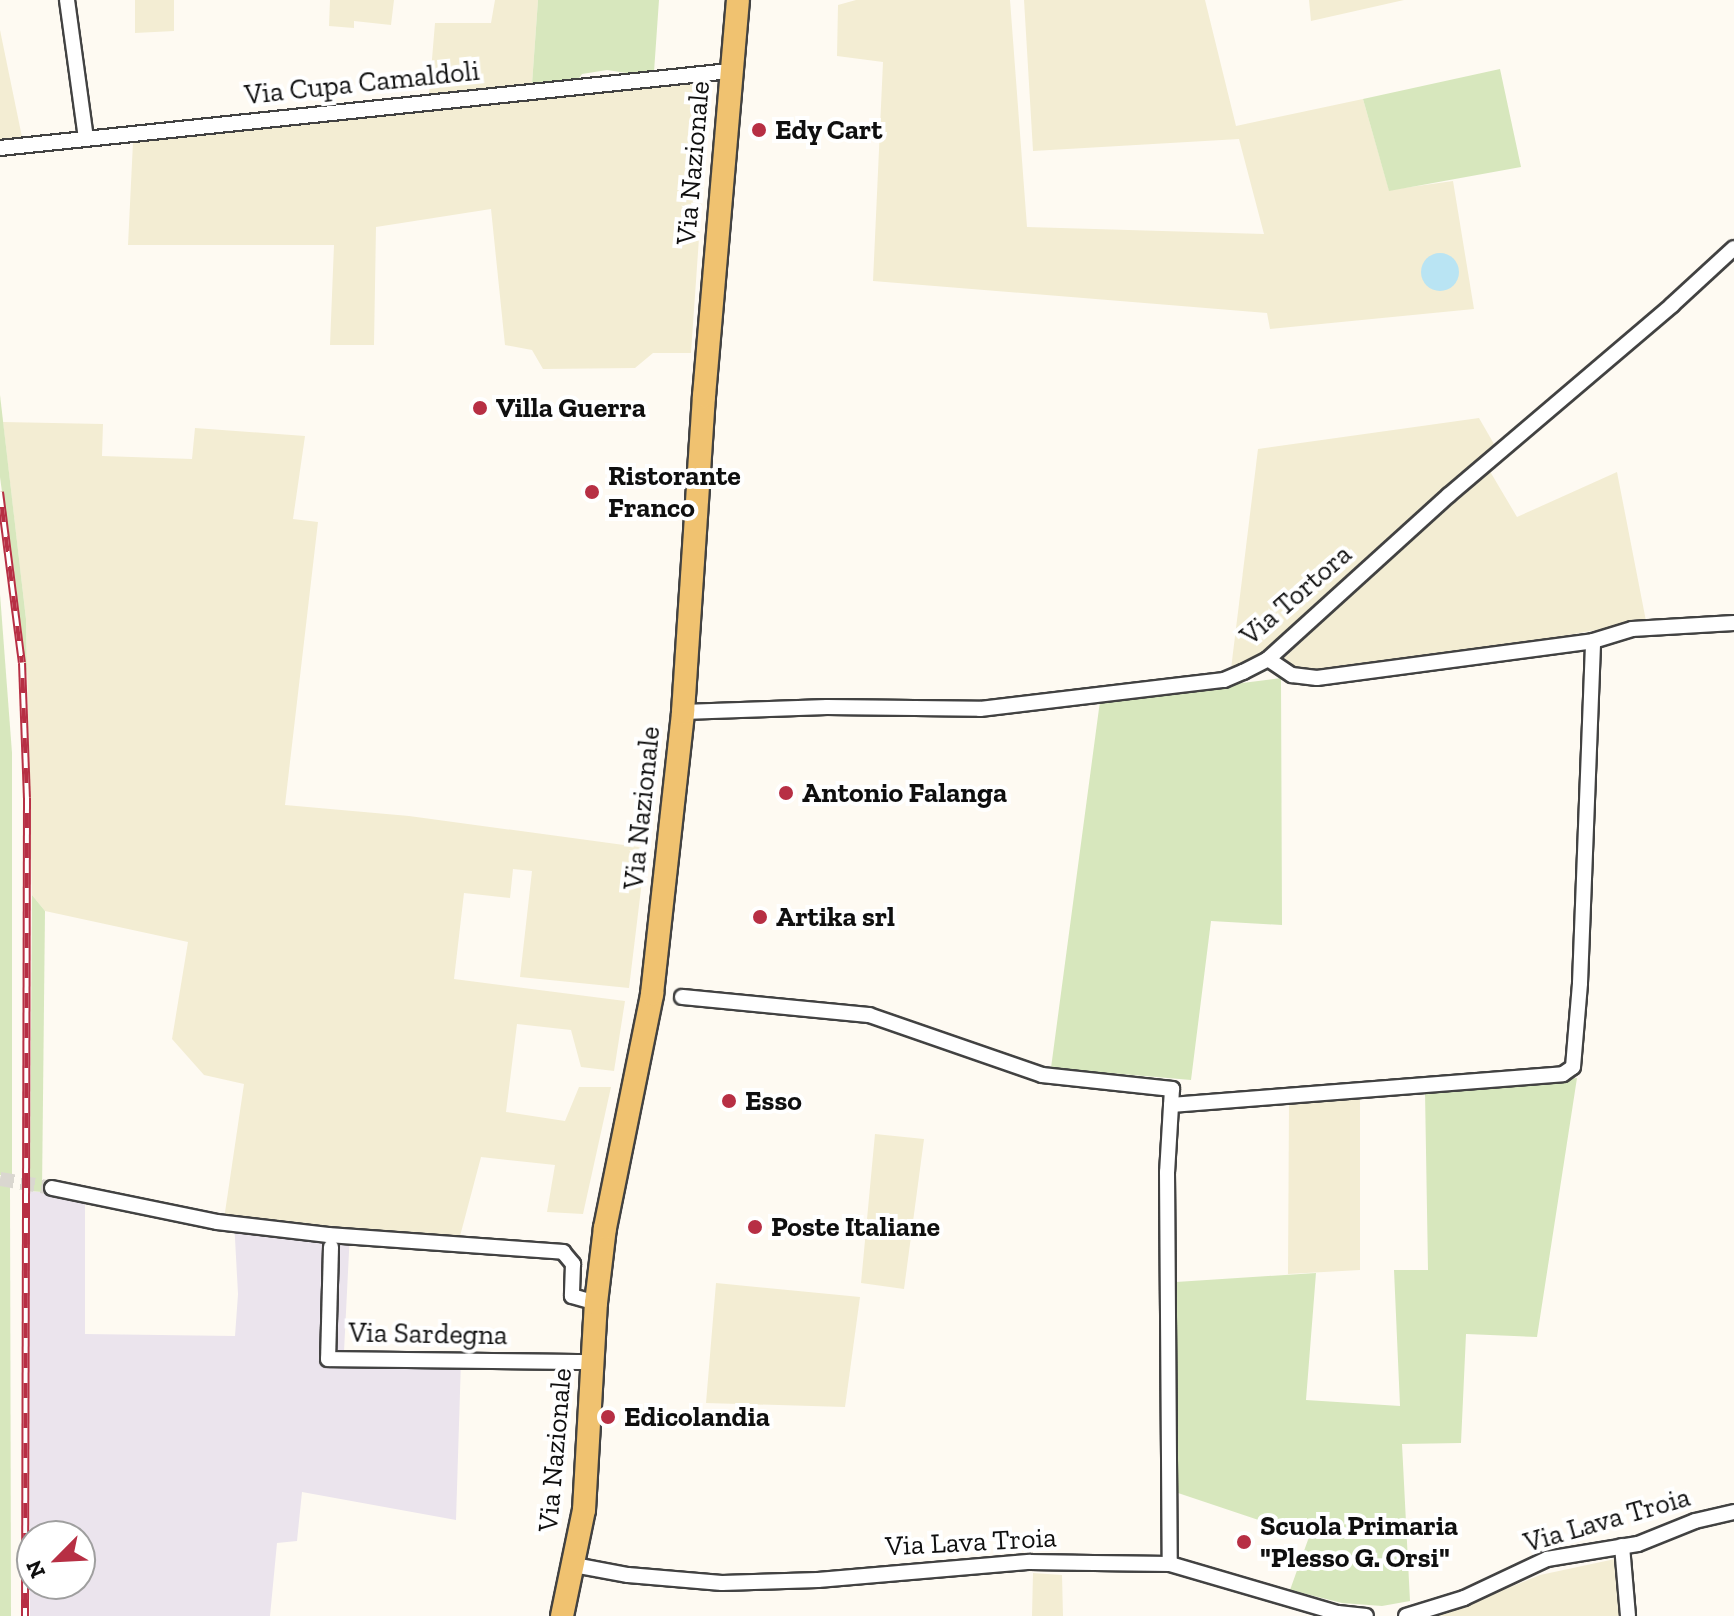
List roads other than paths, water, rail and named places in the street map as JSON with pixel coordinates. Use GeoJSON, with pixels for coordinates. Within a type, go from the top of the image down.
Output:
{"type":"FeatureCollection","features":[{"type":"Feature","properties":{"kind":"main road","name":"Via Nazionale"},"geometry":{"type":"LineString","coordinates":[[562,1616],[574,1565],[588,1465],[596,1303],[605,1228],[669,996],[683,712],[730,71],[738,0]]}},
{"type":"Feature","properties":{"kind":"street"},"geometry":{"type":"LineString","coordinates":[[67,0],[86,139]]}},
{"type":"Feature","properties":{"kind":"street","name":"Via Cupa Camaldoli"},"geometry":{"type":"LineString","coordinates":[[0,148],[730,71]]}},
{"type":"Feature","properties":{"kind":"street","name":"Via Tortora"},"geometry":{"type":"LineString","coordinates":[[683,712],[827,707],[980,709],[1224,680],[1268,659],[1460,484],[1672,305],[1734,248]]}},
{"type":"Feature","properties":{"kind":"street"},"geometry":{"type":"LineString","coordinates":[[1268,659],[1292,675],[1317,678],[1593,641],[1632,629],[1734,623]]}},
{"type":"Feature","properties":{"kind":"street"},"geometry":{"type":"LineString","coordinates":[[1171,1105],[1563,1074],[1573,1067],[1580,983],[1593,641]]}},
{"type":"Feature","properties":{"kind":"street"},"geometry":{"type":"LineString","coordinates":[[669,996],[869,1015],[1042,1075],[1172,1089],[1167,1172],[1170,1564]]}},
{"type":"Feature","properties":{"kind":"street"},"geometry":{"type":"LineString","coordinates":[[52,1188],[217,1222],[328,1235],[563,1252],[573,1264],[572,1296],[596,1303]]}},
{"type":"Feature","properties":{"kind":"street","name":"Via Sardegna"},"geometry":{"type":"LineString","coordinates":[[331,1247],[328,1359],[592,1362]]}},
{"type":"Feature","properties":{"kind":"street","name":"Via Lava Troia"},"geometry":{"type":"LineString","coordinates":[[1406,1616],[1464,1598],[1547,1559],[1622,1546],[1734,1512]]}},
{"type":"Feature","properties":{"kind":"street"},"geometry":{"type":"LineString","coordinates":[[1622,1546],[1628,1616]]}},
{"type":"Feature","properties":{"kind":"street","name":"Via Lava Troia"},"geometry":{"type":"LineString","coordinates":[[574,1565],[628,1575],[722,1583],[818,1580],[1030,1562],[1170,1564],[1338,1613],[1366,1616]]}},
{"type":"Feature","properties":{"kind":"water"},"geometry":{"type":"Polygon","coordinates":[[[1440,253],[1453,259],[1459,272],[1453,285],[1440,291],[1427,285],[1421,272],[1427,259],[1440,253]]]}},
{"type":"Feature","properties":{"kind":"tunnel"},"geometry":{"type":"LineString","coordinates":[[0,1179],[52,1188]]}},
{"type":"Feature","properties":{"kind":"railway"},"geometry":{"type":"LineString","coordinates":[[0,492],[22,663],[27,798],[25,1616]]}},
{"type":"Feature","properties":{"kind":"place","name":"Edy Cart"},"geometry":{"type":"Point","coordinates":[759,130]}},
{"type":"Feature","properties":{"kind":"place","name":"Villa Guerra"},"geometry":{"type":"Point","coordinates":[480,408]}},
{"type":"Feature","properties":{"kind":"place","name":"Ristorante Franco"},"geometry":{"type":"Point","coordinates":[592,492]}},
{"type":"Feature","properties":{"kind":"place","name":"Antonio Falanga"},"geometry":{"type":"Point","coordinates":[786,793]}},
{"type":"Feature","properties":{"kind":"place","name":"Artika srl"},"geometry":{"type":"Point","coordinates":[760,917]}},
{"type":"Feature","properties":{"kind":"place","name":"Esso"},"geometry":{"type":"Point","coordinates":[729,1101]}},
{"type":"Feature","properties":{"kind":"place","name":"Poste Italiane"},"geometry":{"type":"Point","coordinates":[755,1227]}},
{"type":"Feature","properties":{"kind":"place","name":"Edicolandia"},"geometry":{"type":"Point","coordinates":[608,1417]}},
{"type":"Feature","properties":{"kind":"place","name":"Scuola Primaria \"Plesso G. Orsi\""},"geometry":{"type":"Point","coordinates":[1244,1542]}}]}
